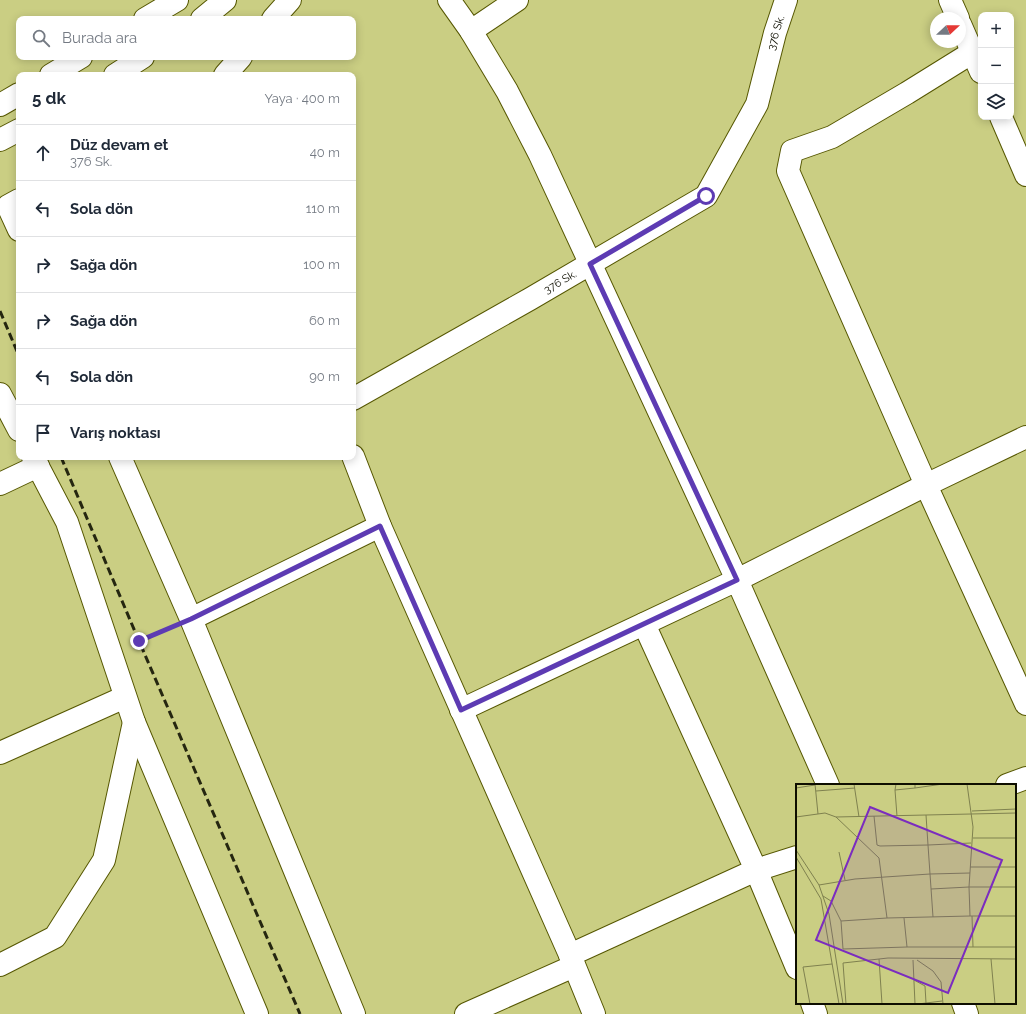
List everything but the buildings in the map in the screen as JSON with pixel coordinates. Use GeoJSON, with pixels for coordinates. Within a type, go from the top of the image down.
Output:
{"type":"FeatureCollection","features":[{"type":"Feature","properties":{"kind":"street"},"geometry":{"type":"LineString","coordinates":[[150,16],[177,0]]}},
{"type":"Feature","properties":{"kind":"street"},"geometry":{"type":"LineString","coordinates":[[206,16],[225,0]]}},
{"type":"Feature","properties":{"kind":"street"},"geometry":{"type":"LineString","coordinates":[[276,16],[290,0]]}},
{"type":"Feature","properties":{"kind":"street"},"geometry":{"type":"LineString","coordinates":[[449,0],[471,31],[507,91],[540,155],[737,580],[828,784]]}},
{"type":"Feature","properties":{"kind":"street"},"geometry":{"type":"LineString","coordinates":[[471,31],[517,0]]}},
{"type":"Feature","properties":{"kind":"street","name":"376 Sk."},"geometry":{"type":"LineString","coordinates":[[356,397],[706,196],[757,104],[775,34],[786,0]]}},
{"type":"Feature","properties":{"kind":"street"},"geometry":{"type":"LineString","coordinates":[[950,0],[955,12]]}},
{"type":"Feature","properties":{"kind":"street"},"geometry":{"type":"LineString","coordinates":[[966,37],[977,62],[907,93],[832,137],[792,151],[788,171],[926,485],[1026,704]]}},
{"type":"Feature","properties":{"kind":"street"},"geometry":{"type":"LineString","coordinates":[[56,72],[76,60]]}},
{"type":"Feature","properties":{"kind":"street"},"geometry":{"type":"LineString","coordinates":[[120,72],[138,60]]}},
{"type":"Feature","properties":{"kind":"street"},"geometry":{"type":"LineString","coordinates":[[228,72],[238,60]]}},
{"type":"Feature","properties":{"kind":"street"},"geometry":{"type":"LineString","coordinates":[[0,105],[16,96]]}},
{"type":"Feature","properties":{"kind":"street"},"geometry":{"type":"LineString","coordinates":[[1002,120],[1026,175]]}},
{"type":"Feature","properties":{"kind":"street"},"geometry":{"type":"LineString","coordinates":[[0,140],[16,132]]}},
{"type":"Feature","properties":{"kind":"street"},"geometry":{"type":"LineString","coordinates":[[16,202],[8,206],[16,223]]}},
{"type":"Feature","properties":{"kind":"street"},"geometry":{"type":"LineString","coordinates":[[0,394],[16,424]]}},
{"type":"Feature","properties":{"kind":"street"},"geometry":{"type":"LineString","coordinates":[[461,710],[737,580],[926,485],[1026,437]]}},
{"type":"Feature","properties":{"kind":"street"},"geometry":{"type":"LineString","coordinates":[[121,460],[191,619],[354,1014]]}},
{"type":"Feature","properties":{"kind":"street"},"geometry":{"type":"LineString","coordinates":[[355,460],[380,526],[572,960],[594,1014]]}},
{"type":"Feature","properties":{"kind":"street"},"geometry":{"type":"LineString","coordinates":[[0,484],[36,462],[67,522],[134,722],[257,1014]]}},
{"type":"Feature","properties":{"kind":"street"},"geometry":{"type":"LineString","coordinates":[[191,619],[380,526]]}},
{"type":"Feature","properties":{"kind":"street"},"geometry":{"type":"LineString","coordinates":[[644,624],[756,870],[796,966]]}},
{"type":"Feature","properties":{"kind":"street"},"geometry":{"type":"LineString","coordinates":[[0,753],[126,697]]}},
{"type":"Feature","properties":{"kind":"street"},"geometry":{"type":"LineString","coordinates":[[0,965],[55,937],[104,860],[134,722]]}},
{"type":"Feature","properties":{"kind":"street"},"geometry":{"type":"LineString","coordinates":[[1010,784],[1026,778]]}},
{"type":"Feature","properties":{"kind":"street"},"geometry":{"type":"LineString","coordinates":[[466,1014],[572,960],[756,870],[796,857]]}},
{"type":"Feature","properties":{"kind":"street"},"geometry":{"type":"LineString","coordinates":[[812,1004],[816,1014]]}},
{"type":"Feature","properties":{"kind":"street"},"geometry":{"type":"LineString","coordinates":[[963,1004],[968,1014]]}},
{"type":"Feature","properties":{"kind":"path"},"geometry":{"type":"LineString","coordinates":[[111,654],[191,619]]}},
{"type":"Feature","properties":{"kind":"railway"},"geometry":{"type":"LineString","coordinates":[[0,311],[16,349]]}},
{"type":"Feature","properties":{"kind":"railway"},"geometry":{"type":"LineString","coordinates":[[62,460],[300,1014]]}},
{"type":"Feature","properties":{"kind":"route"},"geometry":{"type":"LineString","coordinates":[[139,641],[191,619],[380,526],[461,710],[737,580],[590,264],[706,196]]}}]}
